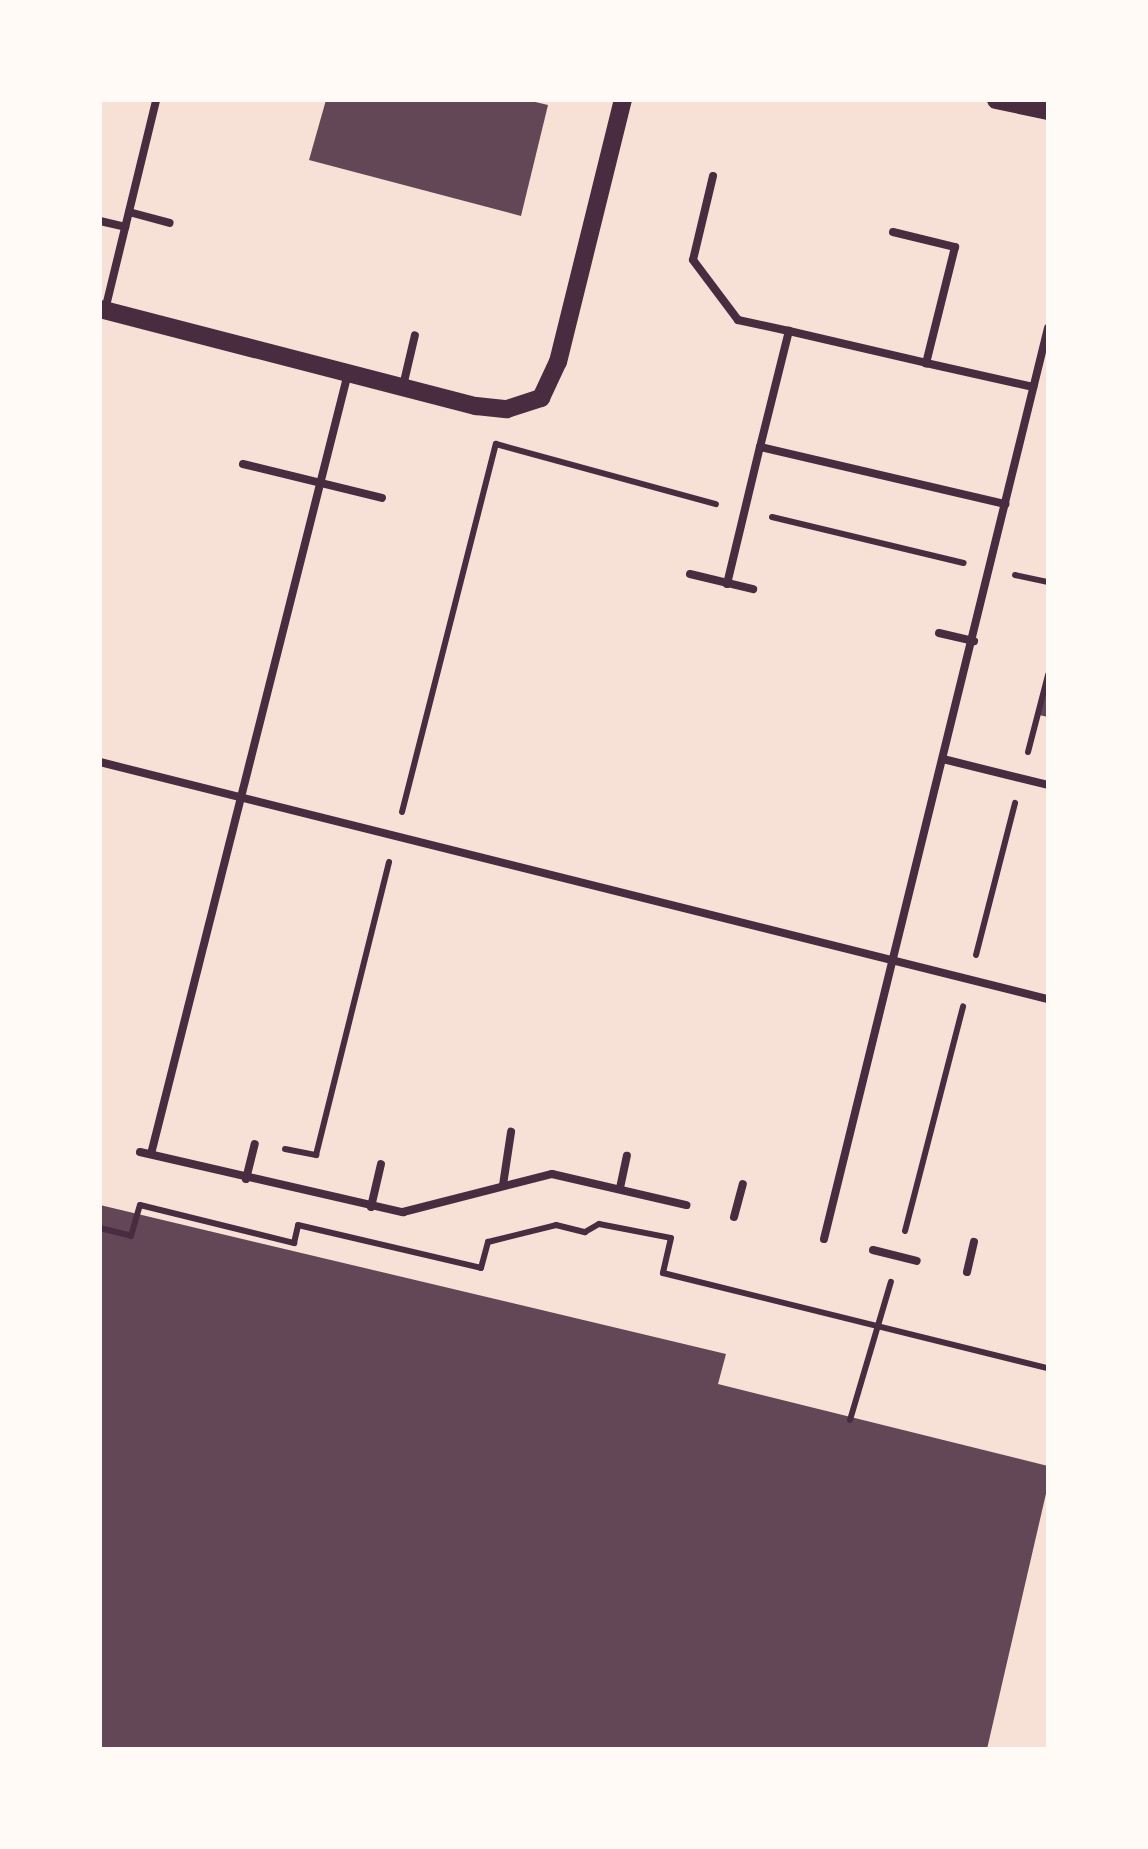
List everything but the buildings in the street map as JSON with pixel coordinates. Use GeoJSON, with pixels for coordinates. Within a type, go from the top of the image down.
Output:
{"type":"FeatureCollection","features":[{"type":"Feature","properties":{"kind":"street"},"geometry":{"type":"LineString","coordinates":[[103,310],[476,406],[507,409],[541,398],[558,362],[622,100]]}},
{"type":"Feature","properties":{"kind":"street"},"geometry":{"type":"LineString","coordinates":[[996,100],[1048,112]]}},
{"type":"Feature","properties":{"kind":"lane"},"geometry":{"type":"LineString","coordinates":[[103,310],[156,100]]}},
{"type":"Feature","properties":{"kind":"lane"},"geometry":{"type":"LineString","coordinates":[[713,176],[692,260],[738,320],[1034,387]]}},
{"type":"Feature","properties":{"kind":"lane"},"geometry":{"type":"LineString","coordinates":[[129,212],[170,223]]}},
{"type":"Feature","properties":{"kind":"lane"},"geometry":{"type":"LineString","coordinates":[[100,221],[125,227]]}},
{"type":"Feature","properties":{"kind":"lane"},"geometry":{"type":"LineString","coordinates":[[892,232],[955,247],[926,363]]}},
{"type":"Feature","properties":{"kind":"lane"},"geometry":{"type":"LineString","coordinates":[[824,1239],[1048,328]]}},
{"type":"Feature","properties":{"kind":"lane"},"geometry":{"type":"LineString","coordinates":[[727,584],[789,331]]}},
{"type":"Feature","properties":{"kind":"lane"},"geometry":{"type":"LineString","coordinates":[[403,386],[415,335]]}},
{"type":"Feature","properties":{"kind":"lane"},"geometry":{"type":"LineString","coordinates":[[151,1154],[348,372]]}},
{"type":"Feature","properties":{"kind":"lane"},"geometry":{"type":"LineString","coordinates":[[760,447],[1005,504]]}},
{"type":"Feature","properties":{"kind":"lane"},"geometry":{"type":"LineString","coordinates":[[243,464],[382,498]]}},
{"type":"Feature","properties":{"kind":"lane"},"geometry":{"type":"LineString","coordinates":[[690,574],[753,590]]}},
{"type":"Feature","properties":{"kind":"lane"},"geometry":{"type":"LineString","coordinates":[[939,633],[974,641]]}},
{"type":"Feature","properties":{"kind":"lane"},"geometry":{"type":"LineString","coordinates":[[943,759],[1048,785]]}},
{"type":"Feature","properties":{"kind":"lane"},"geometry":{"type":"LineString","coordinates":[[100,762],[1048,999]]}},
{"type":"Feature","properties":{"kind":"lane"},"geometry":{"type":"LineString","coordinates":[[504,1186],[511,1132]]}},
{"type":"Feature","properties":{"kind":"lane"},"geometry":{"type":"LineString","coordinates":[[246,1179],[255,1144]]}},
{"type":"Feature","properties":{"kind":"lane"},"geometry":{"type":"LineString","coordinates":[[140,1152],[403,1212],[552,1174],[686,1205]]}},
{"type":"Feature","properties":{"kind":"lane"},"geometry":{"type":"LineString","coordinates":[[620,1188],[626,1156]]}},
{"type":"Feature","properties":{"kind":"lane"},"geometry":{"type":"LineString","coordinates":[[371,1207],[381,1164]]}},
{"type":"Feature","properties":{"kind":"lane"},"geometry":{"type":"LineString","coordinates":[[734,1217],[742,1184]]}},
{"type":"Feature","properties":{"kind":"lane"},"geometry":{"type":"LineString","coordinates":[[967,1272],[974,1242]]}},
{"type":"Feature","properties":{"kind":"lane"},"geometry":{"type":"LineString","coordinates":[[872,1250],[917,1261]]}},
{"type":"Feature","properties":{"kind":"path"},"geometry":{"type":"LineString","coordinates":[[850,1420],[899,1256],[1048,676]]}},
{"type":"Feature","properties":{"kind":"path"},"geometry":{"type":"LineString","coordinates":[[100,1228],[131,1236],[140,1205],[294,1243],[298,1225],[481,1268],[488,1242],[556,1224],[585,1232],[599,1224],[670,1238],[663,1273],[1048,1368]]}}]}
